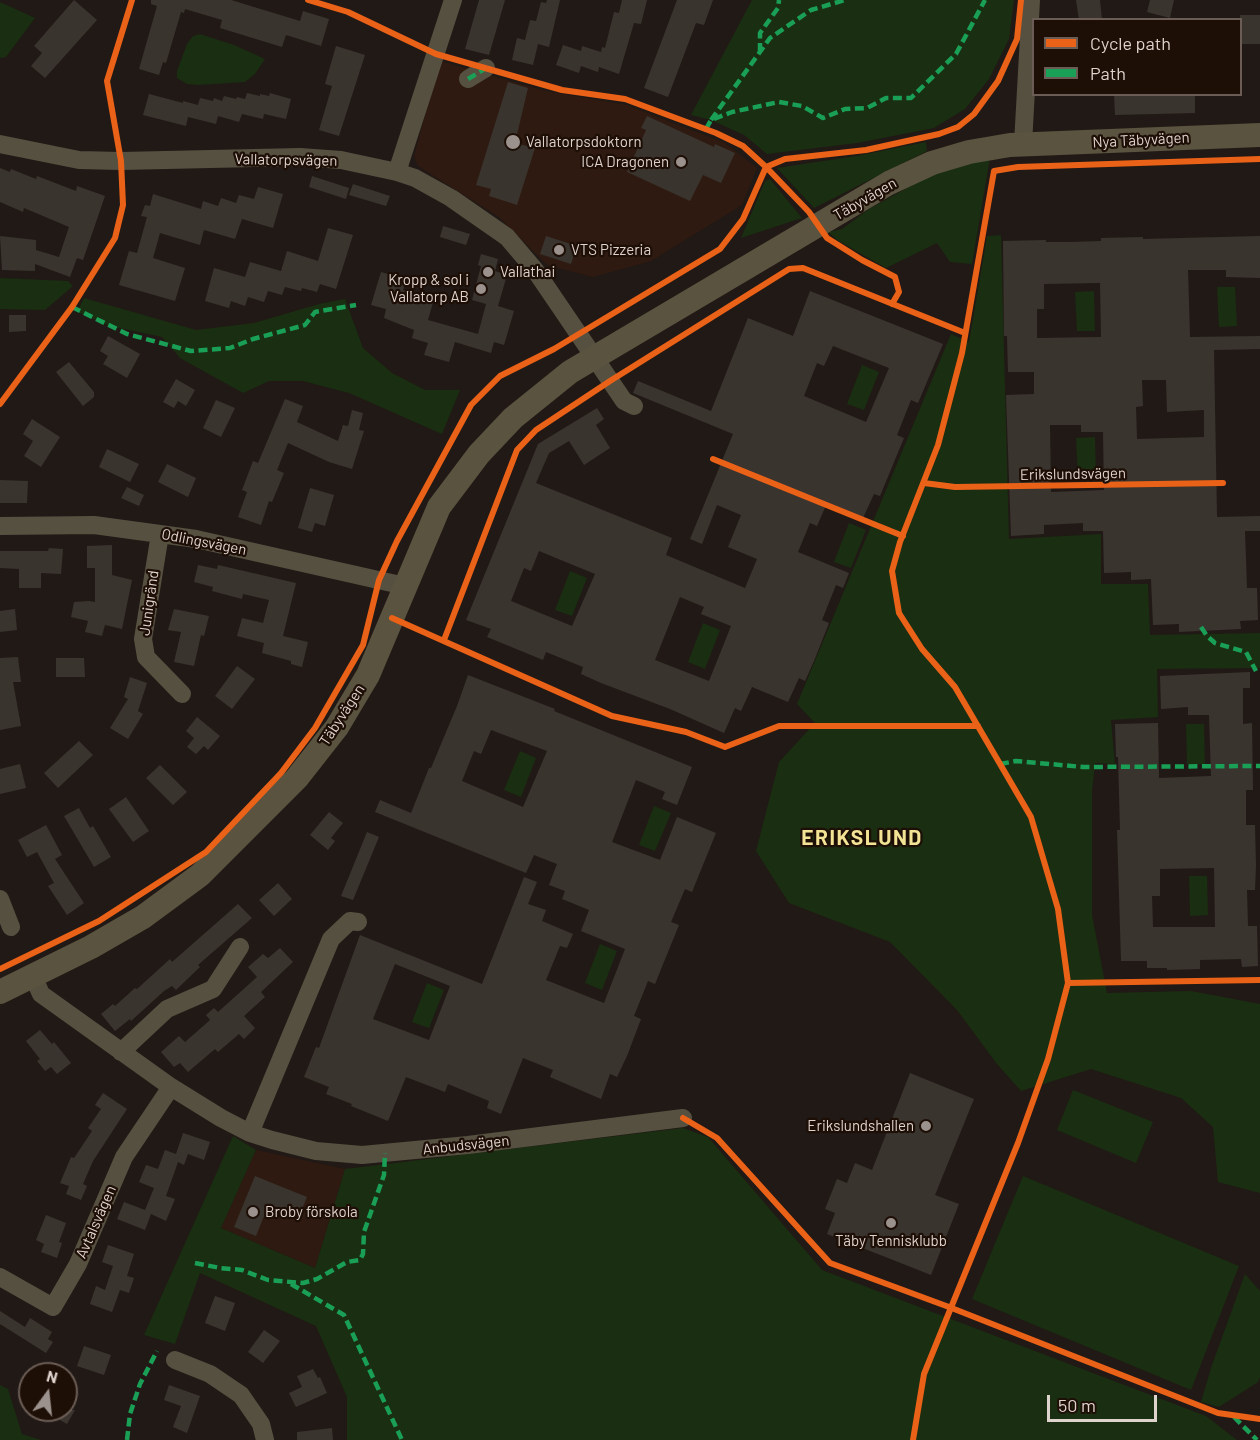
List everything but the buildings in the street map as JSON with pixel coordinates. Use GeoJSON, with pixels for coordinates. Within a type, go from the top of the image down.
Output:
{"type":"FeatureCollection","features":[{"type":"Feature","properties":{"kind":"main road","name":"Nya Täbyvägen"},"geometry":{"type":"LineString","coordinates":[[1023,144],[1260,135]]}},
{"type":"Feature","properties":{"kind":"main road","name":"Täbyvägen"},"geometry":{"type":"LineString","coordinates":[[0,992],[91,947],[143,917],[191,882],[297,778],[336,727],[368,675],[439,507],[479,454],[513,418],[593,356],[889,183],[932,163],[969,152],[1023,144]]}},
{"type":"Feature","properties":{"kind":"street"},"geometry":{"type":"LineString","coordinates":[[397,172],[453,0]]}},
{"type":"Feature","properties":{"kind":"street"},"geometry":{"type":"LineString","coordinates":[[1023,144],[1030,61],[1031,0]]}},
{"type":"Feature","properties":{"kind":"street"},"geometry":{"type":"LineString","coordinates":[[468,79],[486,68]]}},
{"type":"Feature","properties":{"kind":"street","name":"Vallatorpsvägen"},"geometry":{"type":"LineString","coordinates":[[0,144],[79,160],[300,157],[341,160],[415,178],[451,198],[507,237],[535,270],[593,356]]}},
{"type":"Feature","properties":{"kind":"street"},"geometry":{"type":"LineString","coordinates":[[593,356],[624,402],[634,406]]}},
{"type":"Feature","properties":{"kind":"street","name":"Odlingsvägen"},"geometry":{"type":"LineString","coordinates":[[0,526],[94,525],[196,539],[405,586]]}},
{"type":"Feature","properties":{"kind":"street","name":"Junigränd"},"geometry":{"type":"LineString","coordinates":[[160,534],[143,639],[146,657],[182,694]]}},
{"type":"Feature","properties":{"kind":"street"},"geometry":{"type":"LineString","coordinates":[[0,898],[11,927]]}},
{"type":"Feature","properties":{"kind":"street"},"geometry":{"type":"LineString","coordinates":[[250,1132],[332,939],[350,921],[358,922]]}},
{"type":"Feature","properties":{"kind":"street"},"geometry":{"type":"LineString","coordinates":[[121,1052],[167,1009],[213,989],[240,947]]}},
{"type":"Feature","properties":{"kind":"street","name":"Anbudsvägen"},"geometry":{"type":"LineString","coordinates":[[33,976],[41,994],[171,1087],[221,1118],[250,1132],[315,1151],[362,1155],[468,1145],[683,1118]]}},
{"type":"Feature","properties":{"kind":"street","name":"Avtalsvägen"},"geometry":{"type":"LineString","coordinates":[[0,1277],[53,1307],[78,1264],[124,1157],[171,1087]]}},
{"type":"Feature","properties":{"kind":"street"},"geometry":{"type":"LineString","coordinates":[[175,1360],[210,1374],[241,1395],[261,1424],[265,1440]]}},
{"type":"Feature","properties":{"kind":"shaded area"},"geometry":{"type":"Polygon","coordinates":[[[440,61],[546,91],[627,105],[725,143],[757,168],[742,205],[651,261],[593,277],[547,265],[499,217],[418,166],[414,156],[440,61]]]}},
{"type":"Feature","properties":{"kind":"shaded area"},"geometry":{"type":"Polygon","coordinates":[[[256,1150],[345,1169],[315,1268],[221,1228],[256,1150]]]}},
{"type":"Feature","properties":{"kind":"green space"},"geometry":{"type":"Polygon","coordinates":[[[752,0],[1014,0],[1009,39],[989,79],[965,109],[934,128],[857,143],[767,154],[744,135],[711,120],[691,115],[752,0]]]}},
{"type":"Feature","properties":{"kind":"green space"},"geometry":{"type":"Polygon","coordinates":[[[0,2],[35,18],[6,57],[0,58],[0,2]]]}},
{"type":"Feature","properties":{"kind":"green space"},"geometry":{"type":"Polygon","coordinates":[[[200,34],[234,45],[265,59],[255,74],[245,82],[187,84],[177,78],[177,71],[187,44],[193,36],[200,34]]]}},
{"type":"Feature","properties":{"kind":"green space"},"geometry":{"type":"Polygon","coordinates":[[[926,142],[927,151],[814,208],[777,168],[856,156],[926,142]]]}},
{"type":"Feature","properties":{"kind":"green space"},"geometry":{"type":"Polygon","coordinates":[[[990,158],[972,264],[950,262],[937,243],[886,268],[837,240],[828,232],[842,229],[869,209],[938,171],[990,158]]]}},
{"type":"Feature","properties":{"kind":"green space"},"geometry":{"type":"Polygon","coordinates":[[[770,179],[802,218],[741,238],[765,181],[770,179]]]}},
{"type":"Feature","properties":{"kind":"green space"},"geometry":{"type":"Polygon","coordinates":[[[1001,235],[1009,539],[1101,534],[1101,584],[1148,584],[1150,635],[1260,633],[1260,668],[1157,669],[1158,717],[1111,720],[1115,764],[1095,763],[1092,792],[1092,915],[1107,993],[1191,991],[1260,1004],[1260,1193],[1218,1182],[1213,1127],[1181,1098],[1091,1069],[1021,1091],[997,1064],[957,1010],[890,942],[789,903],[756,851],[779,762],[815,723],[797,704],[951,334],[969,342],[987,236],[1001,235]]]}},
{"type":"Feature","properties":{"kind":"green space"},"geometry":{"type":"Polygon","coordinates":[[[0,278],[68,281],[73,286],[45,310],[0,309],[0,278]]]}},
{"type":"Feature","properties":{"kind":"green space"},"geometry":{"type":"Polygon","coordinates":[[[1217,287],[1235,287],[1237,326],[1219,327],[1217,287]]]}},
{"type":"Feature","properties":{"kind":"green space"},"geometry":{"type":"Polygon","coordinates":[[[1094,291],[1095,331],[1077,331],[1075,292],[1094,291]]]}},
{"type":"Feature","properties":{"kind":"green space"},"geometry":{"type":"Polygon","coordinates":[[[84,298],[196,330],[254,323],[345,299],[363,348],[392,373],[425,390],[460,390],[442,434],[349,393],[303,381],[269,381],[243,393],[180,358],[162,337],[110,326],[77,312],[84,298]]]}},
{"type":"Feature","properties":{"kind":"green space"},"geometry":{"type":"Polygon","coordinates":[[[862,365],[879,372],[864,410],[847,404],[862,365]]]}},
{"type":"Feature","properties":{"kind":"green space"},"geometry":{"type":"Polygon","coordinates":[[[1095,437],[1096,477],[1078,477],[1076,438],[1095,437]]]}},
{"type":"Feature","properties":{"kind":"green space"},"geometry":{"type":"Polygon","coordinates":[[[849,523],[866,530],[851,568],[834,562],[849,523]]]}},
{"type":"Feature","properties":{"kind":"green space"},"geometry":{"type":"Polygon","coordinates":[[[570,571],[587,578],[572,616],[555,610],[570,571]]]}},
{"type":"Feature","properties":{"kind":"green space"},"geometry":{"type":"Polygon","coordinates":[[[703,623],[720,630],[705,669],[688,662],[703,623]]]}},
{"type":"Feature","properties":{"kind":"green space"},"geometry":{"type":"Polygon","coordinates":[[[1186,724],[1204,724],[1205,764],[1187,764],[1186,724]]]}},
{"type":"Feature","properties":{"kind":"green space"},"geometry":{"type":"Polygon","coordinates":[[[520,751],[536,758],[521,797],[504,790],[520,751]]]}},
{"type":"Feature","properties":{"kind":"green space"},"geometry":{"type":"Polygon","coordinates":[[[654,806],[671,813],[655,851],[639,845],[654,806]]]}},
{"type":"Feature","properties":{"kind":"green space"},"geometry":{"type":"Polygon","coordinates":[[[1189,876],[1207,876],[1208,915],[1190,916],[1189,876]]]}},
{"type":"Feature","properties":{"kind":"green space"},"geometry":{"type":"Polygon","coordinates":[[[600,944],[617,951],[602,990],[585,983],[600,944]]]}},
{"type":"Feature","properties":{"kind":"green space"},"geometry":{"type":"Polygon","coordinates":[[[427,983],[444,990],[429,1028],[412,1022],[427,983]]]}},
{"type":"Feature","properties":{"kind":"green space"},"geometry":{"type":"Polygon","coordinates":[[[1073,1090],[1153,1122],[1136,1163],[1057,1130],[1073,1090]]]}},
{"type":"Feature","properties":{"kind":"green space"},"geometry":{"type":"Polygon","coordinates":[[[683,1128],[708,1137],[822,1270],[1206,1416],[1237,1440],[347,1440],[347,1397],[316,1326],[200,1273],[175,1344],[144,1335],[233,1136],[256,1150],[221,1228],[315,1268],[345,1169],[683,1128]]]}},
{"type":"Feature","properties":{"kind":"green space"},"geometry":{"type":"Polygon","coordinates":[[[1023,1176],[1239,1266],[1191,1390],[972,1299],[1023,1176]]]}},
{"type":"Feature","properties":{"kind":"green space"},"geometry":{"type":"Polygon","coordinates":[[[1245,1274],[1260,1291],[1260,1377],[1258,1382],[1219,1407],[1201,1402],[1245,1274]]]}},
{"type":"Feature","properties":{"kind":"green space"},"geometry":{"type":"Polygon","coordinates":[[[0,1385],[8,1389],[22,1434],[41,1440],[0,1440],[0,1385]]]}},
{"type":"Feature","properties":{"kind":"marked path"},"geometry":{"type":"LineString","coordinates":[[760,52],[760,33],[778,8],[779,0]]}},
{"type":"Feature","properties":{"kind":"marked path"},"geometry":{"type":"LineString","coordinates":[[711,120],[770,38],[811,10],[845,0]]}},
{"type":"Feature","properties":{"kind":"marked path"},"geometry":{"type":"LineString","coordinates":[[706,129],[711,120],[732,112],[779,102],[802,106],[823,118],[845,109],[867,108],[886,98],[911,98],[956,54],[985,0]]}},
{"type":"Feature","properties":{"kind":"marked path"},"geometry":{"type":"LineString","coordinates":[[468,79],[486,68]]}},
{"type":"Feature","properties":{"kind":"marked path"},"geometry":{"type":"LineString","coordinates":[[72,307],[127,334],[191,351],[230,348],[253,339],[305,325],[315,312],[356,305]]}},
{"type":"Feature","properties":{"kind":"marked path"},"geometry":{"type":"LineString","coordinates":[[1201,627],[1215,643],[1246,652],[1256,671]]}},
{"type":"Feature","properties":{"kind":"marked path"},"geometry":{"type":"LineString","coordinates":[[1000,764],[1016,761],[1083,767],[1260,766]]}},
{"type":"Feature","properties":{"kind":"marked path"},"geometry":{"type":"LineString","coordinates":[[195,1263],[242,1270],[268,1280],[303,1283],[317,1279],[347,1262],[360,1260],[363,1254],[364,1232],[384,1175],[385,1153]]}},
{"type":"Feature","properties":{"kind":"marked path"},"geometry":{"type":"LineString","coordinates":[[291,1284],[344,1315],[402,1440]]}},
{"type":"Feature","properties":{"kind":"marked path"},"geometry":{"type":"LineString","coordinates":[[127,1440],[130,1414],[140,1384],[157,1351]]}},
{"type":"Feature","properties":{"kind":"marked path"},"geometry":{"type":"LineString","coordinates":[[1234,1417],[1257,1440]]}},
{"type":"Feature","properties":{"kind":"cycle path"},"geometry":{"type":"LineString","coordinates":[[0,404],[72,307],[115,238],[123,205],[121,161],[107,81],[132,0]]}},
{"type":"Feature","properties":{"kind":"cycle path"},"geometry":{"type":"LineString","coordinates":[[308,0],[348,12],[436,54],[562,90],[625,99],[716,133],[743,146],[809,212],[827,238],[895,277],[899,292],[892,304]]}},
{"type":"Feature","properties":{"kind":"cycle path"},"geometry":{"type":"LineString","coordinates":[[0,969],[99,921],[206,852],[281,773],[315,728],[363,645],[379,580],[397,541],[471,405],[500,376],[554,349],[720,249],[743,219],[766,167],[785,159],[866,150],[939,134],[958,127],[974,114],[998,81],[1017,39],[1021,0]]}},
{"type":"Feature","properties":{"kind":"cycle path"},"geometry":{"type":"LineString","coordinates":[[913,1440],[924,1374],[1018,1143],[1048,1059],[1068,983],[1058,909],[1031,817],[955,687],[922,649],[899,613],[892,571],[900,542],[938,445],[962,353],[994,171],[1018,167],[1260,159]]}},
{"type":"Feature","properties":{"kind":"cycle path"},"geometry":{"type":"LineString","coordinates":[[444,640],[517,450],[536,430],[789,269],[803,268],[965,333]]}},
{"type":"Feature","properties":{"kind":"cycle path"},"geometry":{"type":"LineString","coordinates":[[713,459],[903,536]]}},
{"type":"Feature","properties":{"kind":"cycle path","name":"Erikslundsvägen"},"geometry":{"type":"LineString","coordinates":[[924,483],[955,487],[1223,483]]}},
{"type":"Feature","properties":{"kind":"cycle path"},"geometry":{"type":"LineString","coordinates":[[392,618],[612,716],[686,732],[725,747],[779,726],[978,726]]}},
{"type":"Feature","properties":{"kind":"cycle path"},"geometry":{"type":"LineString","coordinates":[[1068,983],[1260,980]]}},
{"type":"Feature","properties":{"kind":"cycle path"},"geometry":{"type":"LineString","coordinates":[[683,1118],[717,1138],[830,1263],[949,1307],[1218,1413],[1260,1419]]}},
{"type":"Feature","properties":{"kind":"place","name":"Vallatorpsdoktorn"},"geometry":{"type":"Point","coordinates":[513,142]}},
{"type":"Feature","properties":{"kind":"place","name":"ICA Dragonen"},"geometry":{"type":"Point","coordinates":[681,162]}},
{"type":"Feature","properties":{"kind":"place","name":"VTS Pizzeria"},"geometry":{"type":"Point","coordinates":[559,250]}},
{"type":"Feature","properties":{"kind":"place","name":"Vallathai"},"geometry":{"type":"Point","coordinates":[488,272]}},
{"type":"Feature","properties":{"kind":"place","name":"Kropp & sol i Vallatorp AB"},"geometry":{"type":"Point","coordinates":[481,289]}},
{"type":"Feature","properties":{"kind":"place","name":"Erikslundshallen"},"geometry":{"type":"Point","coordinates":[926,1126]}},
{"type":"Feature","properties":{"kind":"place","name":"Broby förskola"},"geometry":{"type":"Point","coordinates":[253,1212]}},
{"type":"Feature","properties":{"kind":"place","name":"Täby Tennisklubb"},"geometry":{"type":"Point","coordinates":[891,1223]}},
{"type":"Feature","properties":{"kind":"district","name":"ERIKSLUND"},"geometry":{"type":"Point","coordinates":[862,838]}}]}
